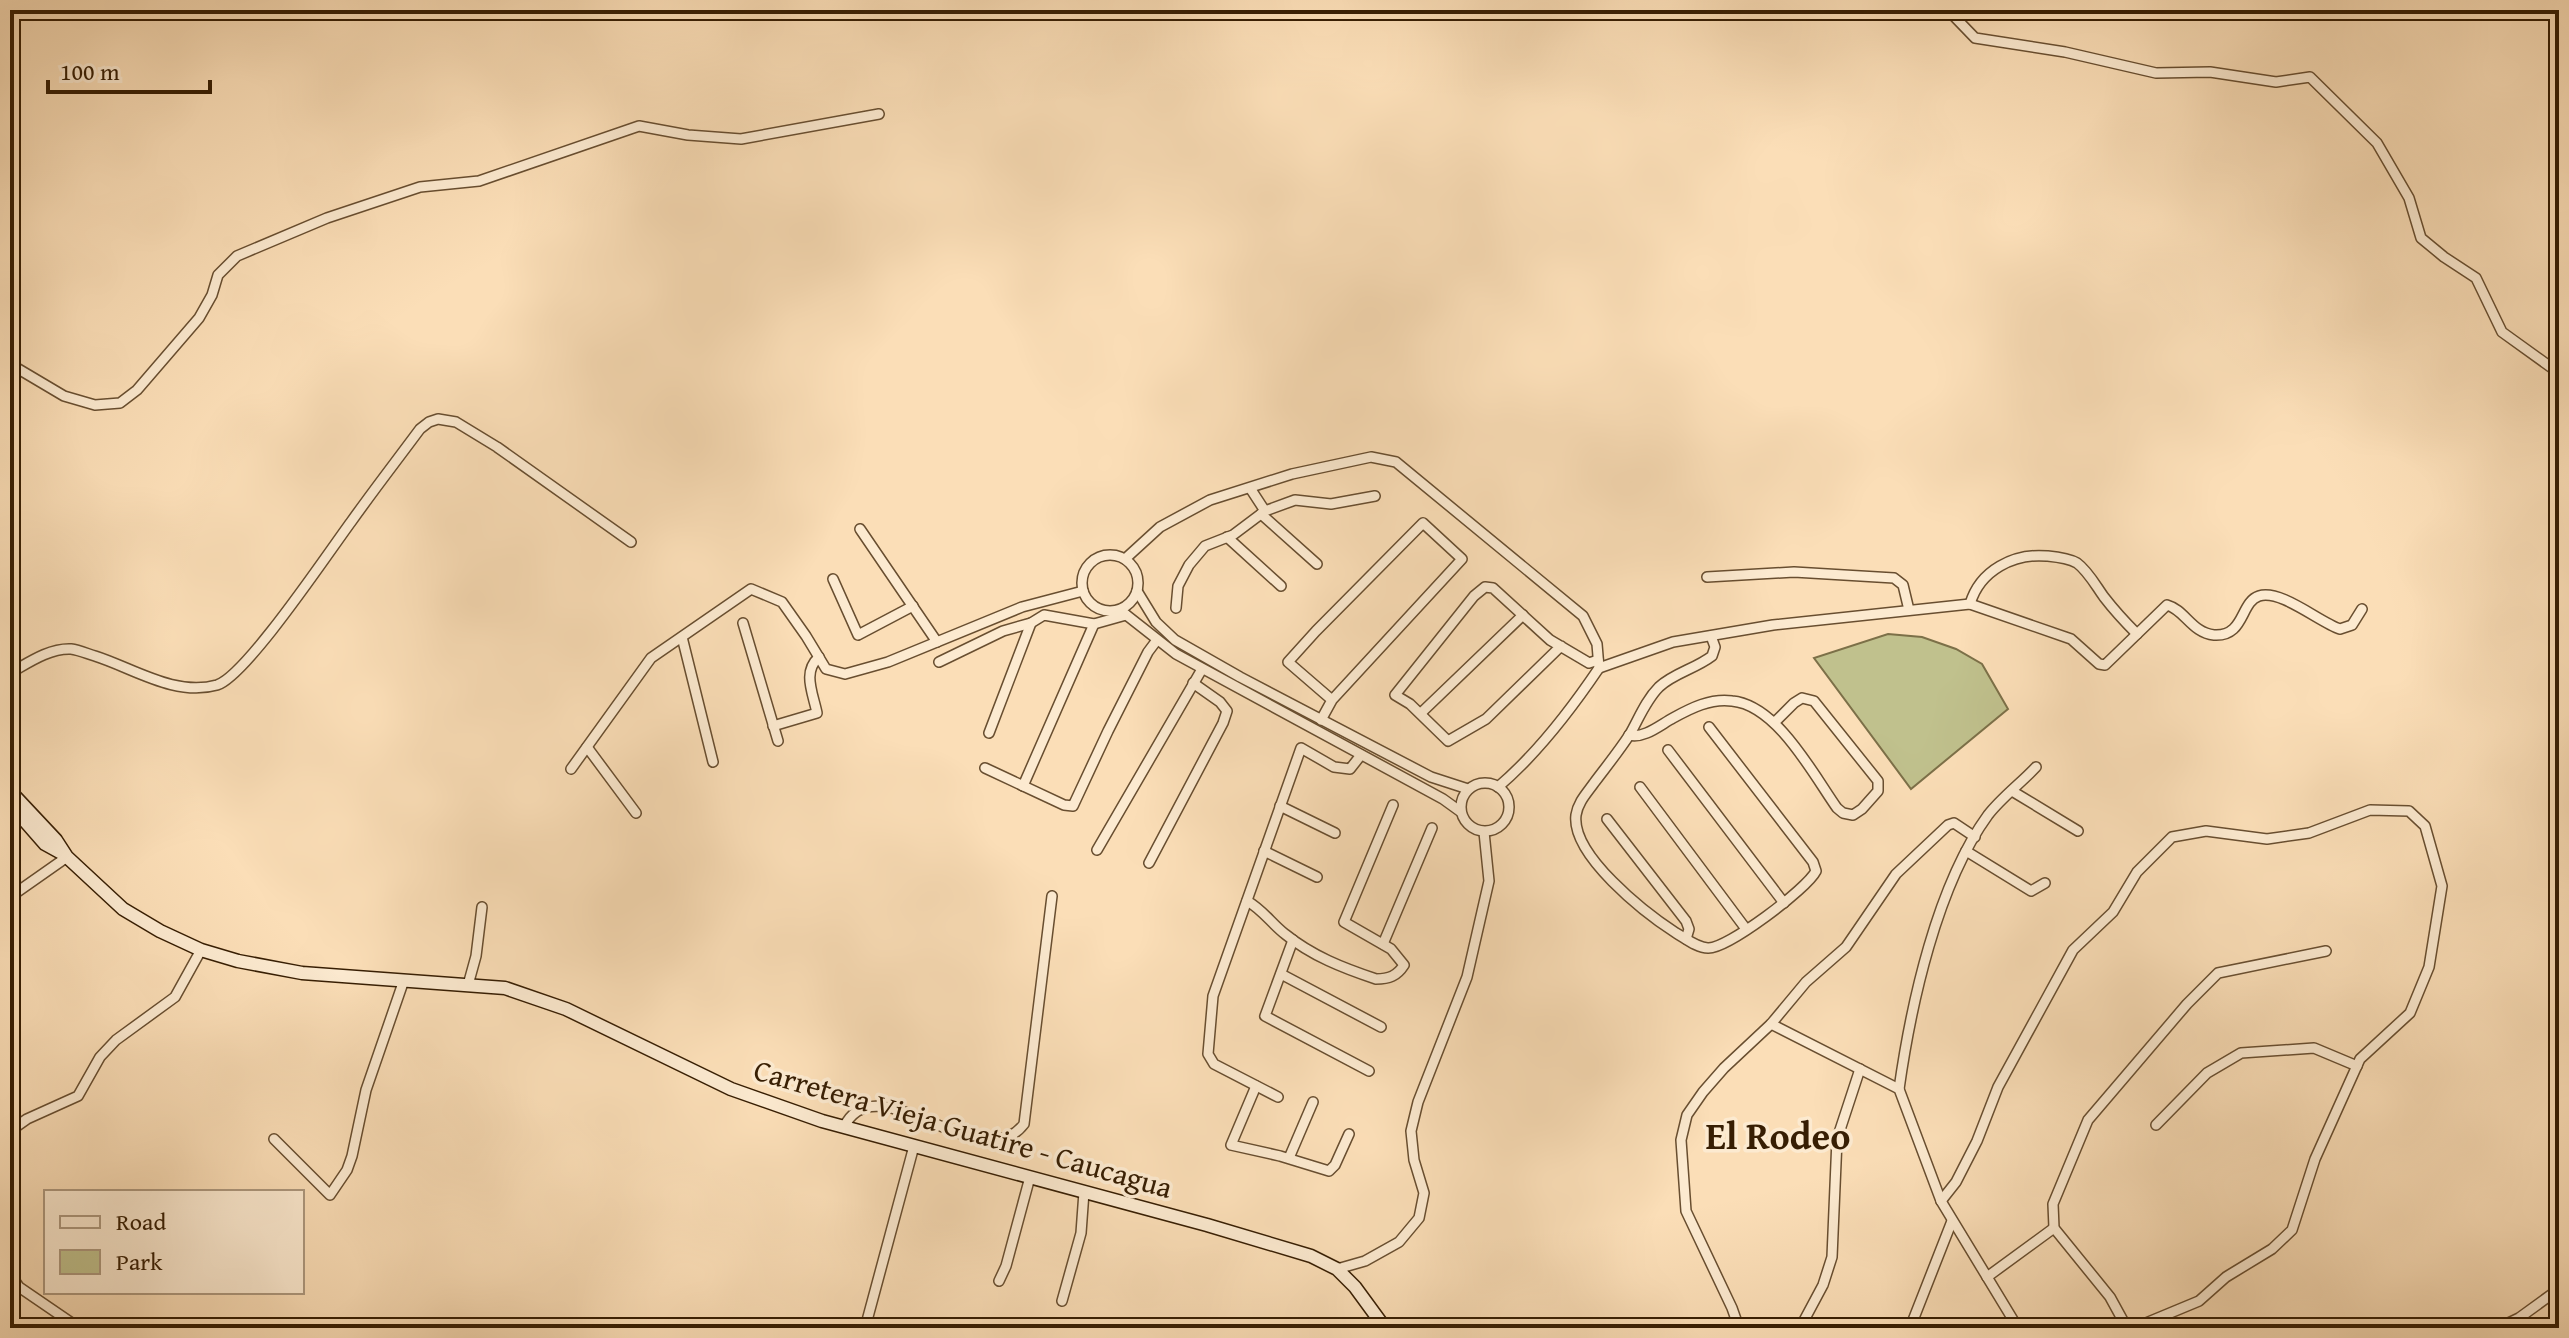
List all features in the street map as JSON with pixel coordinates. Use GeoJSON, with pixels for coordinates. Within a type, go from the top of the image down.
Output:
{"type":"FeatureCollection","features":[{"type":"Feature","properties":{"kind":"main road","name":"Carretera Vieja Guatire - Caucagua"},"geometry":{"type":"LineString","coordinates":[[12,796],[67,857],[123,909],[201,950],[238,961],[302,973],[505,988],[566,1009],[731,1089],[844,1127],[1311,1256],[1337,1269],[1355,1287],[1385,1328]]}},
{"type":"Feature","properties":{"kind":"street"},"geometry":{"type":"LineString","coordinates":[[1948,10],[1975,38],[2065,52],[2156,73],[2210,72],[2276,82],[2310,77],[2377,143],[2409,198],[2421,238],[2476,278],[2502,332],[2559,373]]}},
{"type":"Feature","properties":{"kind":"street"},"geometry":{"type":"LineString","coordinates":[[10,364],[64,396],[95,405],[120,403],[137,390],[199,318],[212,295],[218,275],[237,256],[327,218],[420,187],[479,181],[639,126],[688,135],[741,139],[879,114]]}},
{"type":"Feature","properties":{"kind":"street"},"geometry":{"type":"LineString","coordinates":[[10,673],[46,654],[71,649],[180,686],[218,684],[234,675],[291,605],[420,429],[438,419],[456,422],[497,447],[631,542]]}},
{"type":"Feature","properties":{"kind":"street"},"geometry":{"type":"LineString","coordinates":[[1125,559],[1160,527],[1210,500],[1292,474],[1371,457],[1396,462],[1583,616],[1597,644],[1599,664],[1580,696],[1523,765],[1498,787]]}},
{"type":"Feature","properties":{"kind":"street"},"geometry":{"type":"LineString","coordinates":[[1250,488],[1263,512],[1317,564]]}},
{"type":"Feature","properties":{"kind":"street"},"geometry":{"type":"LineString","coordinates":[[1176,608],[1178,586],[1189,565],[1205,546],[1227,537],[1263,512],[1295,500],[1331,504],[1375,496]]}},
{"type":"Feature","properties":{"kind":"street"},"geometry":{"type":"LineString","coordinates":[[1321,720],[1332,700],[1462,559],[1423,523],[1288,662],[1332,700]]}},
{"type":"Feature","properties":{"kind":"street"},"geometry":{"type":"LineString","coordinates":[[860,529],[937,642]]}},
{"type":"Feature","properties":{"kind":"street"},"geometry":{"type":"LineString","coordinates":[[1227,537],[1281,586]]}},
{"type":"Feature","properties":{"kind":"street"},"geometry":{"type":"LineString","coordinates":[[939,662],[1044,615],[1094,624],[1123,612],[1137,591],[1136,573],[1125,559],[1116,555],[1097,558],[1084,572],[1083,591],[1094,606],[1111,612],[1123,612],[1157,640],[1202,669],[1443,799],[1461,812]]}},
{"type":"Feature","properties":{"kind":"street"},"geometry":{"type":"LineString","coordinates":[[1970,604],[1979,585],[2004,563],[2033,555],[2060,557],[2081,567],[2137,634]]}},
{"type":"Feature","properties":{"kind":"street"},"geometry":{"type":"LineString","coordinates":[[1707,577],[1794,572],[1894,578],[1903,585],[1909,610]]}},
{"type":"Feature","properties":{"kind":"street"},"geometry":{"type":"LineString","coordinates":[[833,579],[858,635],[913,606]]}},
{"type":"Feature","properties":{"kind":"street"},"geometry":{"type":"LineString","coordinates":[[1561,646],[1486,719],[1448,741],[1421,713],[1395,695],[1474,596],[1485,587],[1493,588],[1550,640],[1561,646],[1589,663],[1599,664],[1673,642],[1773,625],[1970,604],[2071,639],[2102,665],[2110,663],[2167,605],[2175,608],[2197,629],[2215,635],[2232,630],[2259,596],[2274,597],[2293,604],[2340,629],[2352,625],[2362,609]]}},
{"type":"Feature","properties":{"kind":"street"},"geometry":{"type":"LineString","coordinates":[[571,769],[651,658],[751,589],[782,602],[826,669],[845,674],[888,662],[1022,607],[1083,591]]}},
{"type":"Feature","properties":{"kind":"street"},"geometry":{"type":"LineString","coordinates":[[1137,591],[1156,622],[1175,640],[1321,720],[1431,777],[1468,789],[1483,783],[1498,787],[1508,799],[1508,815],[1499,828],[1484,832],[1469,826],[1460,804],[1468,789]]}},
{"type":"Feature","properties":{"kind":"street"},"geometry":{"type":"LineString","coordinates":[[1421,713],[1523,615]]}},
{"type":"Feature","properties":{"kind":"street"},"geometry":{"type":"LineString","coordinates":[[743,623],[778,741]]}},
{"type":"Feature","properties":{"kind":"street"},"geometry":{"type":"LineString","coordinates":[[989,733],[1031,623]]}},
{"type":"Feature","properties":{"kind":"street"},"geometry":{"type":"LineString","coordinates":[[1023,786],[1094,624]]}},
{"type":"Feature","properties":{"kind":"street"},"geometry":{"type":"LineString","coordinates":[[1709,727],[1815,865],[1816,871],[1810,881],[1784,903],[1722,945],[1711,949],[1701,947],[1662,924],[1608,877],[1590,853],[1577,827],[1576,814],[1584,796],[1662,684],[1712,656],[1715,647],[1711,636]]}},
{"type":"Feature","properties":{"kind":"street"},"geometry":{"type":"LineString","coordinates":[[682,637],[713,762]]}},
{"type":"Feature","properties":{"kind":"street"},"geometry":{"type":"LineString","coordinates":[[985,768],[1064,805],[1073,806],[1108,731],[1157,640]]}},
{"type":"Feature","properties":{"kind":"street"},"geometry":{"type":"LineString","coordinates":[[773,726],[817,713],[808,675],[811,664],[819,657]]}},
{"type":"Feature","properties":{"kind":"street"},"geometry":{"type":"LineString","coordinates":[[1097,850],[1202,669]]}},
{"type":"Feature","properties":{"kind":"street"},"geometry":{"type":"LineString","coordinates":[[1149,863],[1227,711],[1220,702],[1193,683]]}},
{"type":"Feature","properties":{"kind":"street"},"geometry":{"type":"LineString","coordinates":[[1629,735],[1642,735],[1693,707],[1729,700],[1749,706],[1774,723],[1840,811],[1853,815],[1878,791],[1878,781],[1814,701],[1802,698],[1774,723]]}},
{"type":"Feature","properties":{"kind":"street"},"geometry":{"type":"LineString","coordinates":[[587,747],[636,813]]}},
{"type":"Feature","properties":{"kind":"street"},"geometry":{"type":"LineString","coordinates":[[1278,1097],[1214,1064],[1208,1054],[1213,996],[1301,748],[1334,767],[1350,769],[1361,755]]}},
{"type":"Feature","properties":{"kind":"street"},"geometry":{"type":"LineString","coordinates":[[1668,750],[1784,903]]}},
{"type":"Feature","properties":{"kind":"street"},"geometry":{"type":"LineString","coordinates":[[2018,1328],[1941,1201],[1899,1089],[1905,1046],[1937,920],[1966,851],[1989,814],[2036,767]]}},
{"type":"Feature","properties":{"kind":"street"},"geometry":{"type":"LineString","coordinates":[[1640,787],[1746,929]]}},
{"type":"Feature","properties":{"kind":"street"},"geometry":{"type":"LineString","coordinates":[[2012,791],[2078,831]]}},
{"type":"Feature","properties":{"kind":"street"},"geometry":{"type":"LineString","coordinates":[[1247,901],[1316,956],[1376,979],[1386,979],[1399,973],[1404,965],[1391,949],[1344,922],[1393,805]]}},
{"type":"Feature","properties":{"kind":"street"},"geometry":{"type":"LineString","coordinates":[[1280,806],[1335,833]]}},
{"type":"Feature","properties":{"kind":"street"},"geometry":{"type":"LineString","coordinates":[[1941,1201],[1956,1182],[1998,1087],[2073,950],[2113,912],[2137,872],[2172,837],[2206,831],[2267,839],[2309,833],[2370,810],[2409,811],[2425,826],[2442,886],[2429,967],[2410,1013],[2360,1059],[2315,1159],[2292,1230],[2272,1249],[2226,1277],[2199,1301],[2134,1328]]}},
{"type":"Feature","properties":{"kind":"street"},"geometry":{"type":"LineString","coordinates":[[1607,819],[1686,921],[1689,929],[1686,939]]}},
{"type":"Feature","properties":{"kind":"street"},"geometry":{"type":"LineString","coordinates":[[1739,1328],[1686,1211],[1681,1140],[1687,1115],[1703,1092],[1771,1024],[1806,982],[1846,947],[1896,874],[1948,825],[1954,823],[1975,837]]}},
{"type":"Feature","properties":{"kind":"street"},"geometry":{"type":"LineString","coordinates":[[1383,944],[1432,828]]}},
{"type":"Feature","properties":{"kind":"street"},"geometry":{"type":"LineString","coordinates":[[1337,1269],[1365,1261],[1399,1242],[1419,1218],[1424,1193],[1414,1160],[1411,1131],[1418,1102],[1467,977],[1489,881],[1484,832]]}},
{"type":"Feature","properties":{"kind":"street"},"geometry":{"type":"LineString","coordinates":[[1264,851],[1317,877]]}},
{"type":"Feature","properties":{"kind":"street"},"geometry":{"type":"LineString","coordinates":[[1966,851],[2031,891],[2045,883]]}},
{"type":"Feature","properties":{"kind":"street"},"geometry":{"type":"LineString","coordinates":[[10,897],[67,857]]}},
{"type":"Feature","properties":{"kind":"street"},"geometry":{"type":"LineString","coordinates":[[844,1127],[848,1118],[859,1108],[872,1105],[890,1108],[976,1138],[995,1141],[1016,1134],[1024,1124],[1052,896]]}},
{"type":"Feature","properties":{"kind":"street"},"geometry":{"type":"LineString","coordinates":[[468,985],[476,956],[482,907]]}},
{"type":"Feature","properties":{"kind":"street"},"geometry":{"type":"LineString","coordinates":[[1293,940],[1265,1016],[1369,1071]]}},
{"type":"Feature","properties":{"kind":"street"},"geometry":{"type":"LineString","coordinates":[[10,1131],[27,1119],[78,1096],[100,1057],[116,1040],[175,997],[201,950]]}},
{"type":"Feature","properties":{"kind":"street"},"geometry":{"type":"LineString","coordinates":[[2127,1328],[2110,1297],[2054,1228],[2053,1204],[2088,1120],[2187,1004],[2218,973],[2326,951]]}},
{"type":"Feature","properties":{"kind":"street"},"geometry":{"type":"LineString","coordinates":[[1281,974],[1381,1027]]}},
{"type":"Feature","properties":{"kind":"street"},"geometry":{"type":"LineString","coordinates":[[274,1139],[330,1195],[347,1170],[352,1156],[366,1090],[404,980]]}},
{"type":"Feature","properties":{"kind":"street"},"geometry":{"type":"LineString","coordinates":[[1771,1024],[1899,1089]]}},
{"type":"Feature","properties":{"kind":"street"},"geometry":{"type":"LineString","coordinates":[[2156,1125],[2207,1073],[2241,1053],[2314,1048],[2357,1066]]}},
{"type":"Feature","properties":{"kind":"street"},"geometry":{"type":"LineString","coordinates":[[1800,1328],[1823,1285],[1832,1257],[1837,1139],[1860,1069]]}},
{"type":"Feature","properties":{"kind":"street"},"geometry":{"type":"LineString","coordinates":[[1256,1086],[1231,1145],[1329,1171],[1335,1165],[1349,1134]]}},
{"type":"Feature","properties":{"kind":"street"},"geometry":{"type":"LineString","coordinates":[[1289,1158],[1313,1102]]}},
{"type":"Feature","properties":{"kind":"street"},"geometry":{"type":"LineString","coordinates":[[865,1328],[914,1146]]}},
{"type":"Feature","properties":{"kind":"street"},"geometry":{"type":"LineString","coordinates":[[999,1281],[1006,1266],[1030,1177]]}},
{"type":"Feature","properties":{"kind":"street"},"geometry":{"type":"LineString","coordinates":[[1062,1301],[1081,1233],[1084,1192]]}},
{"type":"Feature","properties":{"kind":"street"},"geometry":{"type":"LineString","coordinates":[[1910,1328],[1952,1221]]}},
{"type":"Feature","properties":{"kind":"street"},"geometry":{"type":"LineString","coordinates":[[1987,1277],[2054,1228]]}},
{"type":"Feature","properties":{"kind":"street"},"geometry":{"type":"LineString","coordinates":[[10,1274],[19,1287],[79,1328]]}},
{"type":"Feature","properties":{"kind":"street"},"geometry":{"type":"LineString","coordinates":[[2498,1328],[2519,1318],[2559,1289]]}},
{"type":"Feature","properties":{"kind":"green space"},"geometry":{"type":"Polygon","coordinates":[[[1888,634],[1922,637],[1956,649],[1982,664],[2008,709],[1911,789],[1814,658],[1888,634]]]}},
{"type":"Feature","properties":{"kind":"district","name":"El Rodeo"},"geometry":{"type":"Point","coordinates":[1778,1136]}}]}
